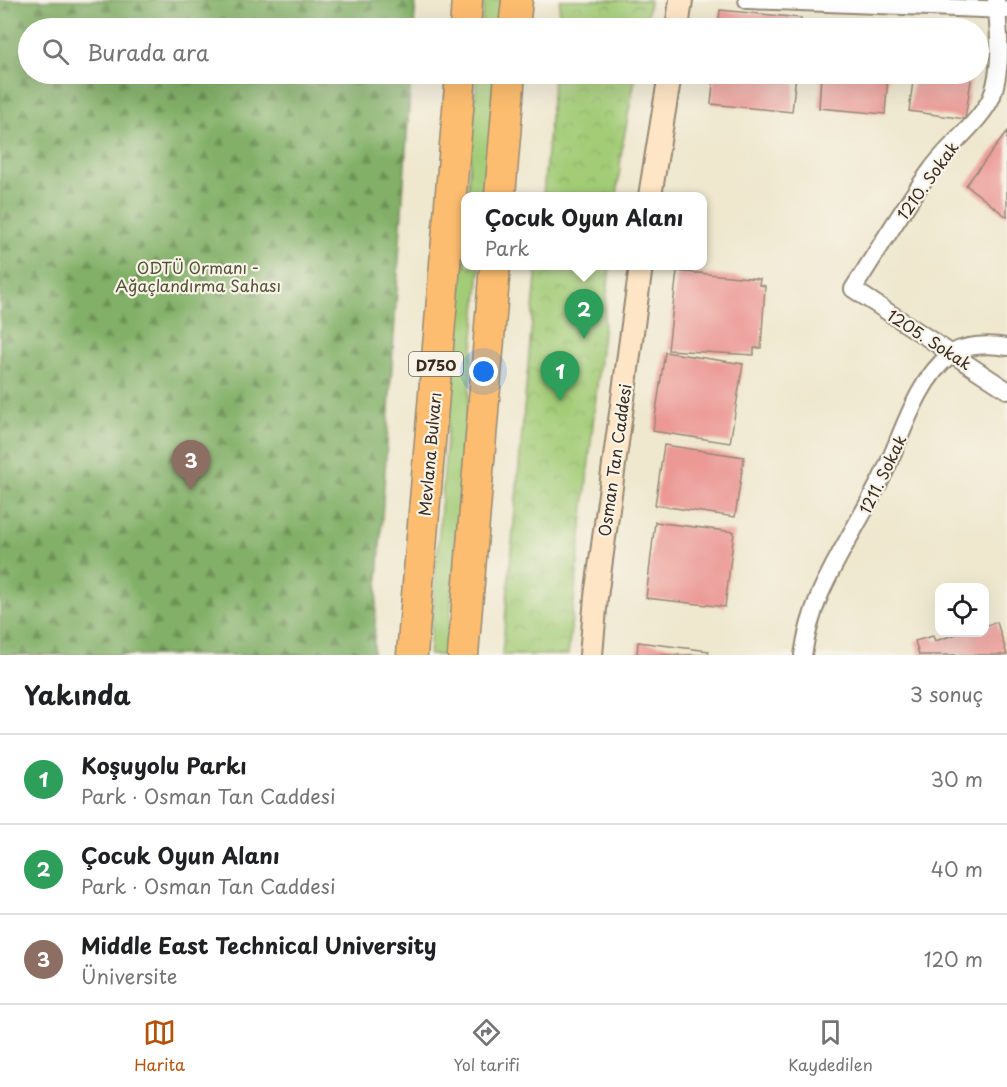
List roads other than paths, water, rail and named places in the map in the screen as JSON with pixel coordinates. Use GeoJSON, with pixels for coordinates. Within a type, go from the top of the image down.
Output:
{"type":"FeatureCollection","features":[{"type":"Feature","properties":{"kind":"highway"},"geometry":{"type":"LineString","coordinates":[[466,18],[467,0]]}},
{"type":"Feature","properties":{"kind":"highway"},"geometry":{"type":"LineString","coordinates":[[515,18],[517,0]]}},
{"type":"Feature","properties":{"kind":"highway","name":"Mevlana Bulvarı"},"geometry":{"type":"LineString","coordinates":[[412,655],[460,84]]}},
{"type":"Feature","properties":{"kind":"highway"},"geometry":{"type":"LineString","coordinates":[[500,192],[509,84]]}},
{"type":"Feature","properties":{"kind":"highway","name":"D750"},"geometry":{"type":"LineString","coordinates":[[463,655],[495,270]]}},
{"type":"Feature","properties":{"kind":"street"},"geometry":{"type":"LineString","coordinates":[[678,18],[681,0]]}},
{"type":"Feature","properties":{"kind":"street"},"geometry":{"type":"LineString","coordinates":[[747,0],[1000,6]]}},
{"type":"Feature","properties":{"kind":"street","name":"1210. Sokak"},"geometry":{"type":"LineString","coordinates":[[853,289],[930,170],[987,105],[995,86],[998,70],[1000,6]]}},
{"type":"Feature","properties":{"kind":"street"},"geometry":{"type":"LineString","coordinates":[[651,192],[667,84]]}},
{"type":"Feature","properties":{"kind":"street","name":"Osman Tan Caddesi"},"geometry":{"type":"LineString","coordinates":[[591,655],[596,597],[639,270]]}},
{"type":"Feature","properties":{"kind":"street","name":"1205. Sokak"},"geometry":{"type":"LineString","coordinates":[[853,289],[1007,390]]}},
{"type":"Feature","properties":{"kind":"street"},"geometry":{"type":"LineString","coordinates":[[952,353],[967,348],[994,345],[1007,347]]}},
{"type":"Feature","properties":{"kind":"street","name":"1211. Sokak"},"geometry":{"type":"LineString","coordinates":[[803,655],[820,594],[893,456],[924,386],[934,370],[952,353]]}},
{"type":"Feature","properties":{"kind":"place","name":"Çocuk Oyun Alanı"},"geometry":{"type":"Point","coordinates":[584,339]}},
{"type":"Feature","properties":{"kind":"place","name":"Koşuyolu Parkı"},"geometry":{"type":"Point","coordinates":[560,401]}},
{"type":"Feature","properties":{"kind":"place","name":"Middle East Technical University"},"geometry":{"type":"Point","coordinates":[191,490]}},
{"type":"Feature","properties":{"kind":"park label","name":"ODTÜ Ormanı - Ağaçlandırma Sahası"},"geometry":{"type":"Point","coordinates":[198,276]}}]}
